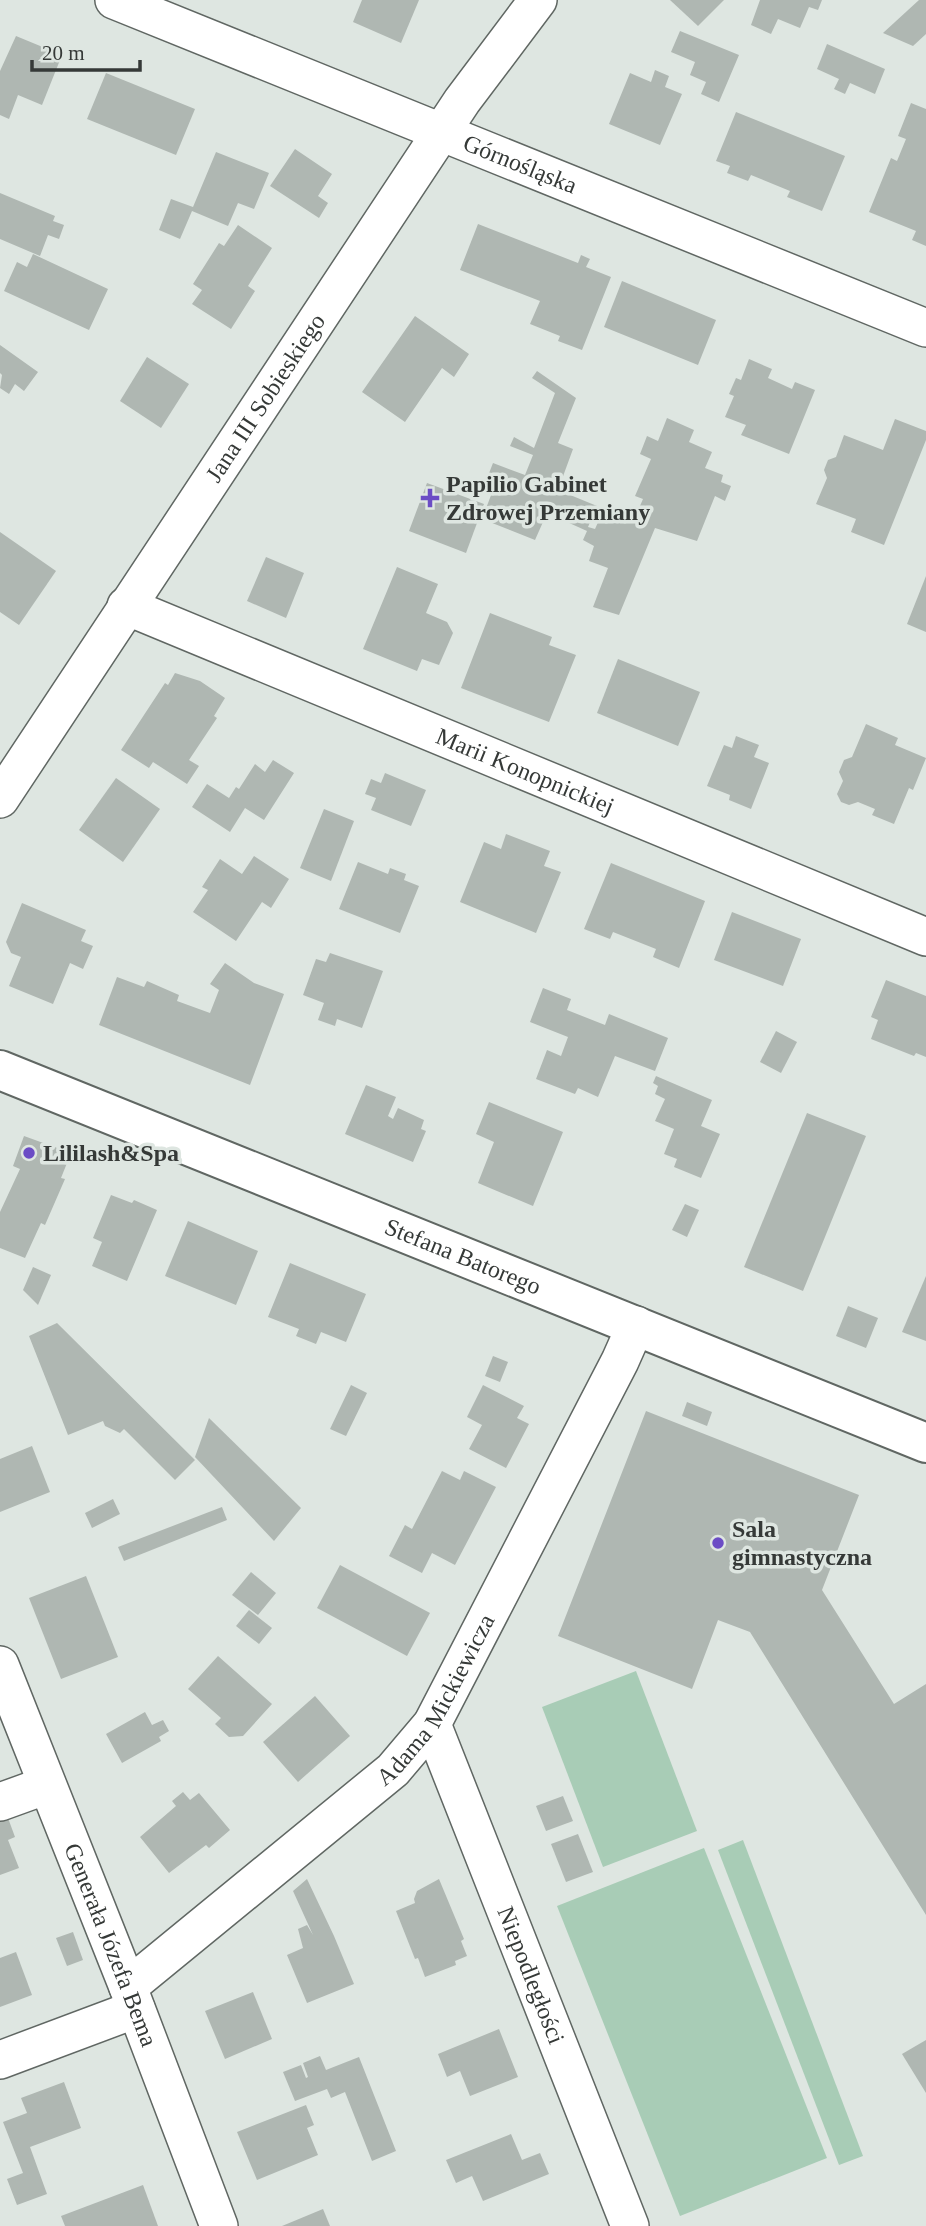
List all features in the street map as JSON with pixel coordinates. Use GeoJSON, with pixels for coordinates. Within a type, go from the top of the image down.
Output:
{"type":"FeatureCollection","features":[{"type":"Feature","properties":{"kind":"street","name":"Górnośląska"},"geometry":{"type":"LineString","coordinates":[[114,0],[926,328]]}},
{"type":"Feature","properties":{"kind":"street","name":"Jana III Sobieskiego"},"geometry":{"type":"LineString","coordinates":[[0,799],[462,101],[538,0]]}},
{"type":"Feature","properties":{"kind":"street","name":"Marii Konopnickiej"},"geometry":{"type":"LineString","coordinates":[[126,606],[926,937]]}},
{"type":"Feature","properties":{"kind":"street","name":"Stefana Batorego"},"geometry":{"type":"LineString","coordinates":[[0,1070],[926,1443]]}},
{"type":"Feature","properties":{"kind":"street","name":"Adama Mickiewicza"},"geometry":{"type":"LineString","coordinates":[[0,2060],[132,1998],[393,1770],[432,1724],[620,1362],[636,1325]]}},
{"type":"Feature","properties":{"kind":"street","name":"Generała Józefa Bema"},"geometry":{"type":"LineString","coordinates":[[0,1665],[219,2226]]}},
{"type":"Feature","properties":{"kind":"street","name":"Niepodległości"},"geometry":{"type":"LineString","coordinates":[[432,1724],[630,2226]]}},
{"type":"Feature","properties":{"kind":"street"},"geometry":{"type":"LineString","coordinates":[[0,1802],[47,1785]]}},
{"type":"Feature","properties":{"kind":"green space"},"geometry":{"type":"Polygon","coordinates":[[[636,1671],[697,1831],[603,1867],[542,1707],[636,1671]]]}},
{"type":"Feature","properties":{"kind":"green space"},"geometry":{"type":"Polygon","coordinates":[[[743,1840],[863,2156],[839,2165],[718,1850],[743,1840]]]}},
{"type":"Feature","properties":{"kind":"green space"},"geometry":{"type":"Polygon","coordinates":[[[704,1848],[827,2158],[680,2216],[557,1906],[704,1848]]]}},
{"type":"Feature","properties":{"kind":"building"},"geometry":{"type":"Polygon","coordinates":[[[362,0],[419,0],[401,43],[353,22],[362,0]]]}},
{"type":"Feature","properties":{"kind":"building"},"geometry":{"type":"Polygon","coordinates":[[[670,0],[724,0],[698,26],[670,0]]]}},
{"type":"Feature","properties":{"kind":"building"},"geometry":{"type":"Polygon","coordinates":[[[760,0],[822,0],[818,10],[809,7],[800,28],[778,19],[771,34],[751,25],[760,0]]]}},
{"type":"Feature","properties":{"kind":"building"},"geometry":{"type":"Polygon","coordinates":[[[919,0],[926,0],[926,34],[913,46],[883,33],[919,0]]]}},
{"type":"Feature","properties":{"kind":"building"},"geometry":{"type":"Polygon","coordinates":[[[680,31],[739,55],[719,102],[701,94],[706,82],[690,75],[695,62],[671,52],[680,31]]]}},
{"type":"Feature","properties":{"kind":"building"},"geometry":{"type":"Polygon","coordinates":[[[16,36],[62,55],[42,105],[18,95],[9,119],[0,115],[0,71],[16,36]]]}},
{"type":"Feature","properties":{"kind":"building"},"geometry":{"type":"Polygon","coordinates":[[[827,44],[885,69],[875,94],[850,83],[845,94],[834,89],[839,79],[817,69],[827,44]]]}},
{"type":"Feature","properties":{"kind":"building"},"geometry":{"type":"Polygon","coordinates":[[[655,70],[669,76],[665,87],[682,94],[660,145],[609,124],[630,73],[651,82],[655,70]]]}},
{"type":"Feature","properties":{"kind":"building"},"geometry":{"type":"Polygon","coordinates":[[[106,73],[195,109],[176,155],[87,119],[106,73]]]}},
{"type":"Feature","properties":{"kind":"building"},"geometry":{"type":"Polygon","coordinates":[[[911,103],[926,109],[926,246],[912,240],[916,231],[869,212],[891,158],[897,161],[906,139],[898,136],[911,103]]]}},
{"type":"Feature","properties":{"kind":"building"},"geometry":{"type":"Polygon","coordinates":[[[736,112],[845,156],[822,211],[787,197],[790,191],[751,175],[748,181],[727,173],[730,166],[716,161],[736,112]]]}},
{"type":"Feature","properties":{"kind":"building"},"geometry":{"type":"Polygon","coordinates":[[[295,149],[332,174],[318,196],[328,203],[319,218],[270,186],[295,149]]]}},
{"type":"Feature","properties":{"kind":"building"},"geometry":{"type":"Polygon","coordinates":[[[216,152],[269,173],[254,209],[238,203],[228,226],[192,211],[180,239],[159,230],[171,199],[193,207],[216,152]]]}},
{"type":"Feature","properties":{"kind":"building"},"geometry":{"type":"Polygon","coordinates":[[[0,193],[55,216],[53,221],[64,225],[59,239],[48,235],[40,256],[0,239],[0,193]]]}},
{"type":"Feature","properties":{"kind":"building"},"geometry":{"type":"Polygon","coordinates":[[[478,224],[578,263],[581,255],[590,259],[586,267],[611,277],[582,350],[558,341],[560,336],[530,324],[540,301],[460,270],[478,224]]]}},
{"type":"Feature","properties":{"kind":"building"},"geometry":{"type":"Polygon","coordinates":[[[238,225],[272,248],[248,286],[255,291],[231,329],[192,304],[202,290],[193,284],[219,243],[224,246],[238,225]]]}},
{"type":"Feature","properties":{"kind":"building"},"geometry":{"type":"Polygon","coordinates":[[[33,254],[108,289],[89,330],[4,291],[17,262],[27,267],[33,254]]]}},
{"type":"Feature","properties":{"kind":"building"},"geometry":{"type":"Polygon","coordinates":[[[622,281],[716,320],[698,365],[604,327],[622,281]]]}},
{"type":"Feature","properties":{"kind":"building"},"geometry":{"type":"Polygon","coordinates":[[[415,316],[469,354],[454,377],[442,368],[405,422],[362,392],[415,316]]]}},
{"type":"Feature","properties":{"kind":"building"},"geometry":{"type":"Polygon","coordinates":[[[0,345],[38,372],[24,391],[15,384],[9,394],[0,388],[0,345]]]}},
{"type":"Feature","properties":{"kind":"building"},"geometry":{"type":"Polygon","coordinates":[[[147,357],[189,384],[161,428],[120,401],[147,357]]]}},
{"type":"Feature","properties":{"kind":"building"},"geometry":{"type":"Polygon","coordinates":[[[749,359],[772,369],[768,378],[792,389],[795,382],[815,390],[789,454],[741,435],[746,425],[725,417],[734,396],[729,394],[736,378],[741,380],[749,359]]]}},
{"type":"Feature","properties":{"kind":"building"},"geometry":{"type":"Polygon","coordinates":[[[537,371],[576,398],[558,443],[573,449],[558,490],[597,506],[588,527],[595,529],[604,509],[633,522],[643,499],[635,496],[651,459],[640,454],[647,436],[658,441],[667,418],[694,430],[689,442],[712,452],[705,468],[723,475],[721,482],[731,486],[725,501],[715,496],[697,541],[655,528],[619,615],[593,607],[608,568],[589,561],[594,546],[583,540],[587,531],[547,513],[535,540],[482,519],[493,490],[484,486],[493,463],[525,475],[533,455],[510,446],[514,437],[534,448],[555,393],[532,378],[537,371]]]}},
{"type":"Feature","properties":{"kind":"building"},"geometry":{"type":"Polygon","coordinates":[[[895,419],[926,431],[926,440],[884,545],[851,532],[856,519],[816,504],[827,478],[824,470],[828,460],[836,457],[844,435],[883,450],[895,419]]]}},
{"type":"Feature","properties":{"kind":"building"},"geometry":{"type":"Polygon","coordinates":[[[427,483],[484,504],[466,553],[409,531],[427,483]]]}},
{"type":"Feature","properties":{"kind":"building"},"geometry":{"type":"Polygon","coordinates":[[[0,532],[56,571],[19,625],[0,612],[0,532]]]}},
{"type":"Feature","properties":{"kind":"building"},"geometry":{"type":"Polygon","coordinates":[[[266,557],[304,573],[286,618],[247,601],[266,557]]]}},
{"type":"Feature","properties":{"kind":"building"},"geometry":{"type":"Polygon","coordinates":[[[397,567],[438,584],[426,613],[447,622],[453,633],[439,665],[422,659],[417,671],[363,649],[397,567]]]}},
{"type":"Feature","properties":{"kind":"building"},"geometry":{"type":"Polygon","coordinates":[[[926,576],[926,632],[907,624],[926,576]]]}},
{"type":"Feature","properties":{"kind":"building"},"geometry":{"type":"Polygon","coordinates":[[[490,613],[552,637],[549,645],[576,655],[549,722],[461,688],[490,613]]]}},
{"type":"Feature","properties":{"kind":"building"},"geometry":{"type":"Polygon","coordinates":[[[618,659],[700,692],[678,746],[597,713],[618,659]]]}},
{"type":"Feature","properties":{"kind":"building"},"geometry":{"type":"Polygon","coordinates":[[[175,673],[200,681],[225,698],[214,716],[217,718],[189,760],[199,766],[187,784],[153,762],[149,768],[121,750],[165,683],[168,685],[175,673]]]}},
{"type":"Feature","properties":{"kind":"building"},"geometry":{"type":"Polygon","coordinates":[[[866,724],[898,738],[895,745],[926,758],[913,790],[909,788],[894,824],[872,815],[875,809],[858,802],[849,805],[841,802],[837,794],[843,781],[839,772],[844,760],[852,757],[866,724]]]}},
{"type":"Feature","properties":{"kind":"building"},"geometry":{"type":"Polygon","coordinates":[[[736,736],[759,745],[754,757],[769,763],[751,809],[729,800],[730,795],[707,786],[724,745],[732,748],[736,736]]]}},
{"type":"Feature","properties":{"kind":"building"},"geometry":{"type":"Polygon","coordinates":[[[273,760],[294,773],[264,820],[245,808],[230,832],[192,807],[207,784],[229,798],[236,787],[239,789],[255,764],[265,772],[273,760]]]}},
{"type":"Feature","properties":{"kind":"building"},"geometry":{"type":"Polygon","coordinates":[[[385,773],[426,790],[411,826],[371,810],[376,798],[365,794],[371,779],[381,783],[385,773]]]}},
{"type":"Feature","properties":{"kind":"building"},"geometry":{"type":"Polygon","coordinates":[[[116,778],[160,809],[123,862],[79,830],[116,778]]]}},
{"type":"Feature","properties":{"kind":"building"},"geometry":{"type":"Polygon","coordinates":[[[324,809],[354,821],[331,881],[300,868],[324,809]]]}},
{"type":"Feature","properties":{"kind":"building"},"geometry":{"type":"Polygon","coordinates":[[[506,834],[550,851],[544,866],[561,872],[536,933],[460,902],[484,842],[501,849],[506,834]]]}},
{"type":"Feature","properties":{"kind":"building"},"geometry":{"type":"Polygon","coordinates":[[[254,856],[289,879],[271,908],[262,902],[236,941],[193,912],[208,890],[202,887],[220,859],[242,874],[254,856]]]}},
{"type":"Feature","properties":{"kind":"building"},"geometry":{"type":"Polygon","coordinates":[[[358,862],[388,874],[390,868],[406,874],[404,880],[419,886],[400,933],[339,909],[358,862]]]}},
{"type":"Feature","properties":{"kind":"building"},"geometry":{"type":"Polygon","coordinates":[[[611,863],[705,901],[679,968],[653,957],[656,949],[613,932],[610,939],[584,929],[611,863]]]}},
{"type":"Feature","properties":{"kind":"building"},"geometry":{"type":"Polygon","coordinates":[[[22,903],[86,930],[81,941],[93,946],[83,969],[70,963],[53,1004],[9,986],[21,957],[11,953],[6,942],[22,903]]]}},
{"type":"Feature","properties":{"kind":"building"},"geometry":{"type":"Polygon","coordinates":[[[732,912],[801,939],[783,986],[714,960],[732,912]]]}},
{"type":"Feature","properties":{"kind":"building"},"geometry":{"type":"Polygon","coordinates":[[[330,953],[383,971],[362,1028],[337,1019],[335,1026],[318,1020],[324,1003],[303,995],[316,959],[326,962],[330,953]]]}},
{"type":"Feature","properties":{"kind":"building"},"geometry":{"type":"Polygon","coordinates":[[[225,963],[254,983],[284,994],[250,1085],[99,1025],[117,977],[144,987],[147,981],[179,995],[177,1001],[210,1013],[219,990],[210,984],[225,963]]]}},
{"type":"Feature","properties":{"kind":"building"},"geometry":{"type":"Polygon","coordinates":[[[886,980],[926,996],[926,1057],[916,1053],[914,1056],[871,1039],[878,1020],[871,1017],[886,980]]]}},
{"type":"Feature","properties":{"kind":"building"},"geometry":{"type":"Polygon","coordinates":[[[543,988],[571,999],[567,1010],[605,1025],[609,1014],[668,1038],[655,1071],[615,1056],[598,1097],[578,1088],[575,1094],[536,1079],[547,1050],[561,1056],[568,1037],[530,1022],[543,988]]]}},
{"type":"Feature","properties":{"kind":"building"},"geometry":{"type":"Polygon","coordinates":[[[776,1031],[797,1042],[781,1073],[760,1062],[776,1031]]]}},
{"type":"Feature","properties":{"kind":"building"},"geometry":{"type":"Polygon","coordinates":[[[656,1076],[712,1100],[701,1126],[720,1134],[701,1178],[674,1167],[677,1159],[664,1154],[674,1129],[655,1121],[665,1099],[655,1094],[658,1086],[653,1083],[656,1076]]]}},
{"type":"Feature","properties":{"kind":"building"},"geometry":{"type":"Polygon","coordinates":[[[366,1085],[396,1097],[388,1116],[393,1119],[398,1108],[424,1120],[421,1129],[426,1131],[413,1162],[345,1134],[366,1085]]]}},
{"type":"Feature","properties":{"kind":"building"},"geometry":{"type":"Polygon","coordinates":[[[489,1102],[563,1132],[533,1206],[478,1183],[494,1142],[476,1134],[489,1102]]]}},
{"type":"Feature","properties":{"kind":"building"},"geometry":{"type":"Polygon","coordinates":[[[807,1113],[866,1136],[803,1291],[744,1267],[807,1113]]]}},
{"type":"Feature","properties":{"kind":"building"},"geometry":{"type":"Polygon","coordinates":[[[24,1136],[71,1153],[61,1178],[65,1179],[45,1225],[41,1223],[25,1258],[0,1248],[0,1212],[20,1169],[13,1166],[24,1136]]]}},
{"type":"Feature","properties":{"kind":"building"},"geometry":{"type":"Polygon","coordinates":[[[111,1195],[132,1203],[134,1200],[157,1210],[127,1281],[92,1266],[102,1242],[93,1238],[111,1195]]]}},
{"type":"Feature","properties":{"kind":"building"},"geometry":{"type":"Polygon","coordinates":[[[685,1204],[699,1210],[687,1237],[672,1230],[685,1204]]]}},
{"type":"Feature","properties":{"kind":"building"},"geometry":{"type":"Polygon","coordinates":[[[188,1221],[258,1251],[236,1305],[165,1276],[188,1221]]]}},
{"type":"Feature","properties":{"kind":"building"},"geometry":{"type":"Polygon","coordinates":[[[290,1263],[366,1294],[346,1342],[321,1332],[316,1344],[296,1336],[299,1329],[268,1317],[290,1263]]]}},
{"type":"Feature","properties":{"kind":"building"},"geometry":{"type":"Polygon","coordinates":[[[33,1267],[51,1275],[38,1305],[23,1290],[33,1267]]]}},
{"type":"Feature","properties":{"kind":"building"},"geometry":{"type":"Polygon","coordinates":[[[926,1276],[926,1341],[902,1332],[926,1276]]]}},
{"type":"Feature","properties":{"kind":"building"},"geometry":{"type":"Polygon","coordinates":[[[848,1306],[878,1318],[866,1348],[836,1336],[848,1306]]]}},
{"type":"Feature","properties":{"kind":"building"},"geometry":{"type":"Polygon","coordinates":[[[57,1323],[195,1460],[175,1480],[124,1429],[120,1433],[105,1426],[103,1421],[68,1435],[29,1336],[57,1323]]]}},
{"type":"Feature","properties":{"kind":"building"},"geometry":{"type":"Polygon","coordinates":[[[493,1356],[508,1362],[500,1382],[485,1376],[493,1356]]]}},
{"type":"Feature","properties":{"kind":"building"},"geometry":{"type":"Polygon","coordinates":[[[351,1385],[367,1393],[346,1436],[330,1429],[351,1385]]]}},
{"type":"Feature","properties":{"kind":"building"},"geometry":{"type":"Polygon","coordinates":[[[483,1385],[524,1406],[517,1418],[529,1424],[506,1468],[469,1449],[482,1425],[467,1417],[483,1385]]]}},
{"type":"Feature","properties":{"kind":"building"},"geometry":{"type":"Polygon","coordinates":[[[687,1402],[712,1412],[707,1426],[682,1416],[687,1402]]]}},
{"type":"Feature","properties":{"kind":"building","name":"Sala gimnastyczna"},"geometry":{"type":"Polygon","coordinates":[[[646,1411],[859,1495],[822,1590],[894,1704],[926,1684],[926,1915],[750,1632],[718,1620],[692,1689],[558,1636],[646,1411]]]}},
{"type":"Feature","properties":{"kind":"building"},"geometry":{"type":"Polygon","coordinates":[[[209,1418],[301,1508],[274,1541],[195,1457],[209,1418]]]}},
{"type":"Feature","properties":{"kind":"building"},"geometry":{"type":"Polygon","coordinates":[[[32,1446],[50,1492],[0,1512],[0,1459],[32,1446]]]}},
{"type":"Feature","properties":{"kind":"building"},"geometry":{"type":"Polygon","coordinates":[[[442,1471],[460,1480],[464,1471],[496,1487],[455,1565],[432,1553],[422,1573],[389,1556],[405,1525],[412,1529],[442,1471]]]}},
{"type":"Feature","properties":{"kind":"building"},"geometry":{"type":"Polygon","coordinates":[[[113,1499],[120,1514],[92,1528],[85,1513],[113,1499]]]}},
{"type":"Feature","properties":{"kind":"building"},"geometry":{"type":"Polygon","coordinates":[[[222,1507],[227,1520],[124,1561],[118,1547],[222,1507]]]}},
{"type":"Feature","properties":{"kind":"building"},"geometry":{"type":"Polygon","coordinates":[[[340,1565],[430,1613],[407,1656],[317,1608],[340,1565]]]}},
{"type":"Feature","properties":{"kind":"building"},"geometry":{"type":"Polygon","coordinates":[[[251,1572],[276,1593],[258,1615],[232,1595],[251,1572]]]}},
{"type":"Feature","properties":{"kind":"building"},"geometry":{"type":"Polygon","coordinates":[[[86,1576],[118,1657],[61,1679],[29,1598],[86,1576]]]}},
{"type":"Feature","properties":{"kind":"building"},"geometry":{"type":"Polygon","coordinates":[[[249,1610],[272,1628],[259,1644],[236,1626],[249,1610]]]}},
{"type":"Feature","properties":{"kind":"building"},"geometry":{"type":"Polygon","coordinates":[[[218,1656],[272,1704],[243,1736],[229,1737],[215,1724],[221,1718],[188,1689],[218,1656]]]}},
{"type":"Feature","properties":{"kind":"building"},"geometry":{"type":"Polygon","coordinates":[[[315,1696],[350,1736],[298,1782],[263,1742],[315,1696]]]}},
{"type":"Feature","properties":{"kind":"building"},"geometry":{"type":"Polygon","coordinates":[[[145,1712],[152,1725],[163,1720],[169,1731],[159,1737],[161,1741],[122,1763],[106,1734],[145,1712]]]}},
{"type":"Feature","properties":{"kind":"building"},"geometry":{"type":"Polygon","coordinates":[[[183,1792],[190,1800],[199,1793],[230,1830],[209,1848],[206,1845],[169,1873],[140,1837],[176,1806],[172,1801],[183,1792]]]}},
{"type":"Feature","properties":{"kind":"building"},"geometry":{"type":"Polygon","coordinates":[[[563,1796],[573,1821],[546,1831],[536,1806],[563,1796]]]}},
{"type":"Feature","properties":{"kind":"building"},"geometry":{"type":"Polygon","coordinates":[[[8,1818],[15,1837],[8,1840],[19,1868],[0,1875],[0,1821],[8,1818]]]}},
{"type":"Feature","properties":{"kind":"building"},"geometry":{"type":"Polygon","coordinates":[[[578,1834],[593,1872],[566,1882],[551,1844],[578,1834]]]}},
{"type":"Feature","properties":{"kind":"building"},"geometry":{"type":"Polygon","coordinates":[[[307,1879],[354,1984],[307,2003],[287,1955],[303,1948],[298,1929],[307,1925],[313,1935],[293,1891],[307,1879]]]}},
{"type":"Feature","properties":{"kind":"building"},"geometry":{"type":"Polygon","coordinates":[[[439,1879],[464,1939],[461,1941],[467,1956],[455,1961],[456,1965],[425,1977],[396,1911],[415,1903],[417,1891],[439,1879]]]}},
{"type":"Feature","properties":{"kind":"building"},"geometry":{"type":"Polygon","coordinates":[[[73,1932],[83,1960],[67,1966],[56,1938],[73,1932]]]}},
{"type":"Feature","properties":{"kind":"building"},"geometry":{"type":"Polygon","coordinates":[[[16,1952],[32,1995],[0,2007],[0,1958],[16,1952]]]}},
{"type":"Feature","properties":{"kind":"building"},"geometry":{"type":"Polygon","coordinates":[[[253,1992],[272,2039],[225,2059],[205,2011],[253,1992]]]}},
{"type":"Feature","properties":{"kind":"building"},"geometry":{"type":"Polygon","coordinates":[[[499,2029],[518,2077],[470,2096],[460,2071],[447,2077],[438,2054],[499,2029]]]}},
{"type":"Feature","properties":{"kind":"building"},"geometry":{"type":"Polygon","coordinates":[[[926,2040],[926,2093],[902,2054],[926,2040]]]}},
{"type":"Feature","properties":{"kind":"building"},"geometry":{"type":"Polygon","coordinates":[[[320,2056],[326,2070],[359,2057],[396,2151],[372,2161],[345,2092],[331,2098],[327,2089],[295,2101],[283,2072],[301,2065],[306,2078],[308,2077],[303,2063],[320,2056]]]}},
{"type":"Feature","properties":{"kind":"building"},"geometry":{"type":"Polygon","coordinates":[[[64,2082],[81,2128],[30,2147],[47,2194],[17,2205],[7,2179],[23,2173],[3,2122],[27,2113],[21,2098],[64,2082]]]}},
{"type":"Feature","properties":{"kind":"building"},"geometry":{"type":"Polygon","coordinates":[[[306,2105],[314,2125],[307,2128],[318,2155],[257,2180],[237,2132],[306,2105]]]}},
{"type":"Feature","properties":{"kind":"building"},"geometry":{"type":"Polygon","coordinates":[[[511,2134],[522,2160],[540,2153],[549,2174],[483,2201],[472,2176],[456,2183],[446,2160],[511,2134]]]}},
{"type":"Feature","properties":{"kind":"building"},"geometry":{"type":"Polygon","coordinates":[[[143,2185],[158,2226],[65,2226],[61,2216],[143,2185]]]}},
{"type":"Feature","properties":{"kind":"building"},"geometry":{"type":"Polygon","coordinates":[[[323,2209],[330,2226],[282,2226],[323,2209]]]}},
{"type":"Feature","properties":{"kind":"place","name":"Papilio Gabinet Zdrowej Przemiany"},"geometry":{"type":"Point","coordinates":[430,498]}},
{"type":"Feature","properties":{"kind":"place","name":"Lililash&Spa"},"geometry":{"type":"Point","coordinates":[29,1153]}},
{"type":"Feature","properties":{"kind":"place","name":"Sala gimnastyczna"},"geometry":{"type":"Point","coordinates":[718,1543]}}]}
